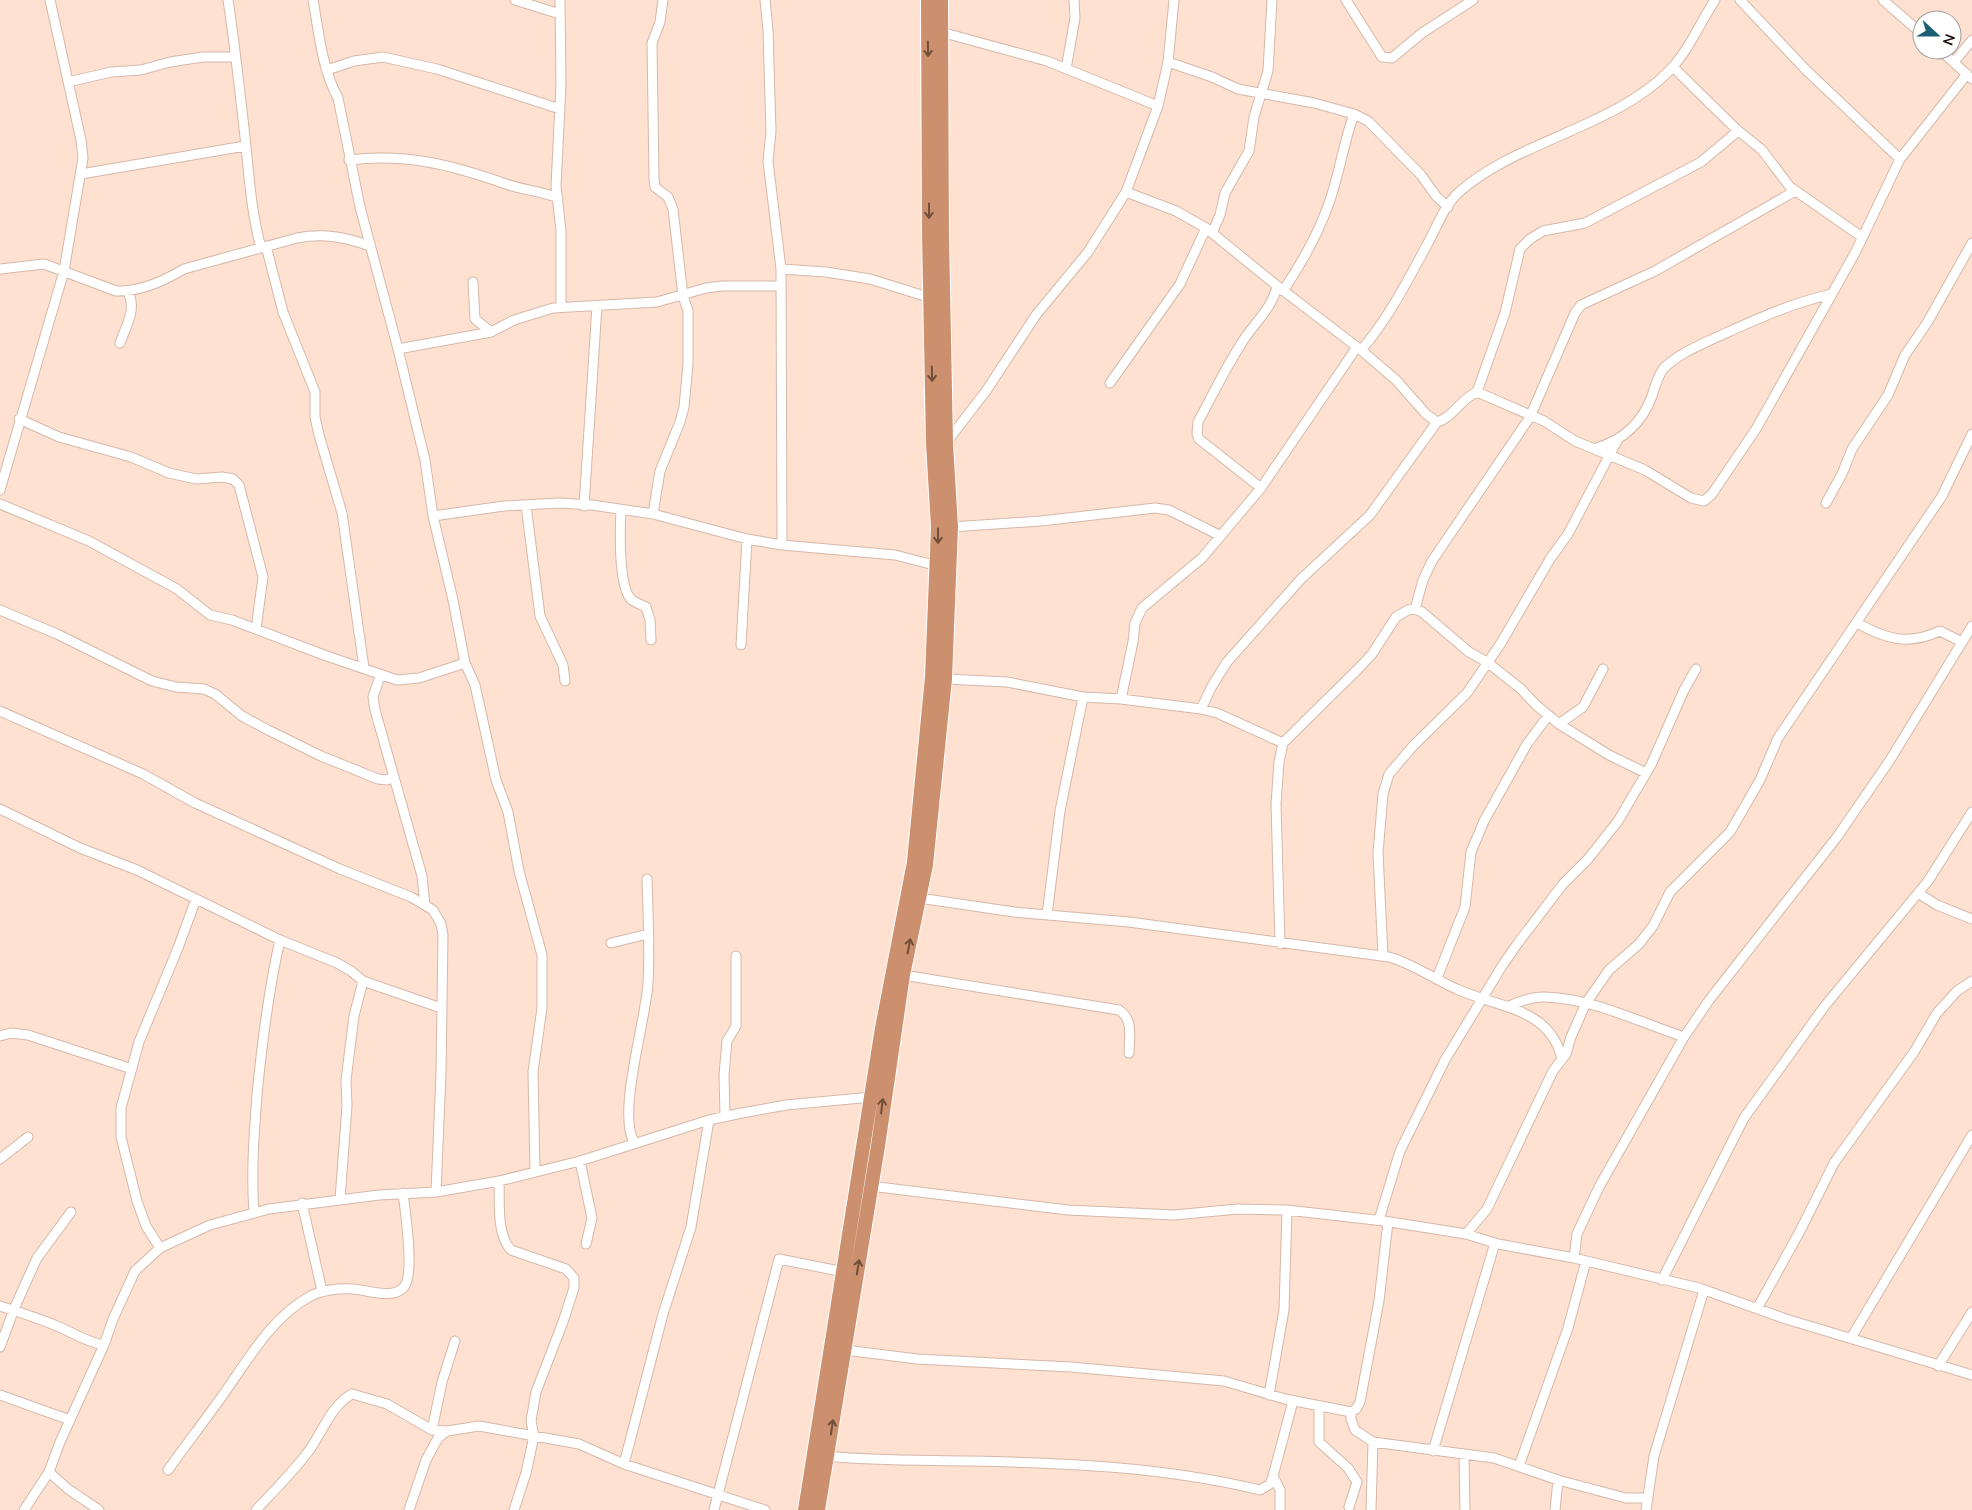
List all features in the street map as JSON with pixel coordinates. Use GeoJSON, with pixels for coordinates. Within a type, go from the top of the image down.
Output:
{"type":"FeatureCollection","features":[{"type":"Feature","properties":{"kind":"highway"},"geometry":{"type":"LineString","coordinates":[[805,1510],[891,973],[914,862],[932,677],[938,566],[931,298],[928,0]]}},
{"type":"Feature","properties":{"kind":"highway"},"geometry":{"type":"LineString","coordinates":[[818,1510],[845,1350],[903,975],[926,865],[945,678],[951,527],[946,443],[940,0]]}},
{"type":"Feature","properties":{"kind":"street"},"geometry":{"type":"LineString","coordinates":[[0,490],[19,419],[64,271],[83,158],[81,140],[50,0]]}},
{"type":"Feature","properties":{"kind":"street"},"geometry":{"type":"LineString","coordinates":[[228,0],[253,218],[283,312],[315,392],[315,418],[319,436],[342,513],[364,668]]}},
{"type":"Feature","properties":{"kind":"street"},"geometry":{"type":"LineString","coordinates":[[312,0],[327,70],[332,87],[338,98],[349,160],[370,246],[425,460],[433,516],[454,600],[465,663],[475,685],[496,780],[508,812],[518,871],[542,954],[542,1008],[533,1072],[535,1171]]}},
{"type":"Feature","properties":{"kind":"street"},"geometry":{"type":"LineString","coordinates":[[515,0],[560,14]]}},
{"type":"Feature","properties":{"kind":"street"},"geometry":{"type":"LineString","coordinates":[[560,0],[560,109],[556,186],[561,231],[561,307]]}},
{"type":"Feature","properties":{"kind":"street"},"geometry":{"type":"LineString","coordinates":[[653,514],[660,471],[680,422],[686,392],[689,335],[688,311],[683,296],[673,209],[668,198],[655,187],[654,179],[652,43],[660,22],[663,0]]}},
{"type":"Feature","properties":{"kind":"street"},"geometry":{"type":"LineString","coordinates":[[765,0],[768,30],[771,132],[768,161],[781,269],[782,545]]}},
{"type":"Feature","properties":{"kind":"street"},"geometry":{"type":"LineString","coordinates":[[1066,69],[1075,18],[1074,0]]}},
{"type":"Feature","properties":{"kind":"street"},"geometry":{"type":"LineString","coordinates":[[946,443],[986,391],[1036,315],[1088,252],[1126,192],[1158,106],[1168,62],[1174,0]]}},
{"type":"Feature","properties":{"kind":"street"},"geometry":{"type":"LineString","coordinates":[[1110,383],[1180,284],[1209,230],[1220,215],[1225,194],[1245,160],[1254,117],[1268,71],[1272,0]]}},
{"type":"Feature","properties":{"kind":"street"},"geometry":{"type":"LineString","coordinates":[[1346,0],[1382,57],[1392,58],[1422,33],[1473,0]]}},
{"type":"Feature","properties":{"kind":"street"},"geometry":{"type":"LineString","coordinates":[[1121,698],[1134,642],[1135,623],[1140,611],[1192,568],[1261,488],[1359,348],[1371,339],[1456,195],[1475,179],[1622,106],[1673,66],[1694,37],[1715,0]]}},
{"type":"Feature","properties":{"kind":"street"},"geometry":{"type":"LineString","coordinates":[[1740,0],[1806,70],[1900,159]]}},
{"type":"Feature","properties":{"kind":"street"},"geometry":{"type":"LineString","coordinates":[[1883,0],[1912,25]]}},
{"type":"Feature","properties":{"kind":"street"},"geometry":{"type":"LineString","coordinates":[[941,32],[1066,69],[1158,106]]}},
{"type":"Feature","properties":{"kind":"street"},"geometry":{"type":"LineString","coordinates":[[1954,62],[1972,40]]}},
{"type":"Feature","properties":{"kind":"street"},"geometry":{"type":"LineString","coordinates":[[68,82],[102,74],[141,70],[170,62],[203,57],[235,57]]}},
{"type":"Feature","properties":{"kind":"street"},"geometry":{"type":"LineString","coordinates":[[327,70],[354,61],[383,57],[437,69],[560,109]]}},
{"type":"Feature","properties":{"kind":"street"},"geometry":{"type":"LineString","coordinates":[[1477,392],[1509,404],[1530,417],[1544,421],[1575,441],[1596,448],[1644,470],[1691,498],[1704,500],[1712,494],[1756,429],[1832,294],[1900,159],[1970,76],[1952,60]]}},
{"type":"Feature","properties":{"kind":"street"},"geometry":{"type":"LineString","coordinates":[[1168,62],[1212,77],[1238,89],[1262,95],[1306,101],[1354,114],[1368,121],[1415,169],[1436,196],[1448,207]]}},
{"type":"Feature","properties":{"kind":"street"},"geometry":{"type":"LineString","coordinates":[[1673,66],[1738,131],[1762,150],[1795,191],[1862,237]]}},
{"type":"Feature","properties":{"kind":"street"},"geometry":{"type":"LineString","coordinates":[[1261,488],[1199,439],[1196,429],[1198,422],[1242,343],[1280,289],[1300,266],[1324,218],[1354,114]]}},
{"type":"Feature","properties":{"kind":"street"},"geometry":{"type":"LineString","coordinates":[[1201,709],[1212,686],[1228,662],[1301,579],[1370,515],[1438,422],[1447,419],[1461,401],[1477,392],[1505,313],[1520,249],[1530,238],[1548,229],[1585,223],[1700,162],[1738,131]]}},
{"type":"Feature","properties":{"kind":"street"},"geometry":{"type":"LineString","coordinates":[[81,174],[245,146]]}},
{"type":"Feature","properties":{"kind":"street"},"geometry":{"type":"LineString","coordinates":[[349,160],[375,157],[425,160],[456,167],[507,185],[543,192],[558,198]]}},
{"type":"Feature","properties":{"kind":"street"},"geometry":{"type":"LineString","coordinates":[[1280,944],[1276,804],[1279,762],[1283,742],[1372,654],[1396,617],[1415,608],[1423,580],[1432,561],[1530,417],[1575,314],[1581,305],[1656,271],[1795,191]]}},
{"type":"Feature","properties":{"kind":"street"},"geometry":{"type":"LineString","coordinates":[[1126,192],[1176,211],[1209,230],[1280,289],[1359,348],[1396,380],[1426,414],[1438,422]]}},
{"type":"Feature","properties":{"kind":"street"},"geometry":{"type":"LineString","coordinates":[[0,269],[34,264],[64,271],[116,291],[128,292],[167,278],[184,269],[315,234],[338,236],[370,246]]}},
{"type":"Feature","properties":{"kind":"street"},"geometry":{"type":"LineString","coordinates":[[1826,503],[1842,474],[1852,449],[1888,395],[1905,355],[1927,323],[1972,243]]}},
{"type":"Feature","properties":{"kind":"street"},"geometry":{"type":"LineString","coordinates":[[781,269],[826,272],[870,279],[931,298]]}},
{"type":"Feature","properties":{"kind":"street"},"geometry":{"type":"LineString","coordinates":[[473,282],[475,319],[491,332]]}},
{"type":"Feature","properties":{"kind":"street"},"geometry":{"type":"LineString","coordinates":[[398,349],[491,332],[540,311],[561,307],[657,302],[706,288],[722,286],[780,286]]}},
{"type":"Feature","properties":{"kind":"street"},"geometry":{"type":"LineString","coordinates":[[120,343],[131,311],[132,300],[128,292]]}},
{"type":"Feature","properties":{"kind":"street"},"geometry":{"type":"LineString","coordinates":[[1596,448],[1618,439],[1632,430],[1643,415],[1659,376],[1673,360],[1767,314],[1801,301],[1832,294]]}},
{"type":"Feature","properties":{"kind":"street"},"geometry":{"type":"LineString","coordinates":[[584,506],[597,306]]}},
{"type":"Feature","properties":{"kind":"street"},"geometry":{"type":"LineString","coordinates":[[19,419],[60,437],[131,457],[169,473],[196,478],[222,477],[233,479],[239,484],[263,577],[256,629]]}},
{"type":"Feature","properties":{"kind":"street"},"geometry":{"type":"LineString","coordinates":[[1466,1234],[1487,1209],[1553,1071],[1562,1059],[1586,1003],[1609,970],[1639,944],[1653,926],[1670,892],[1730,832],[1760,780],[1778,738],[1942,496],[1972,434]]}},
{"type":"Feature","properties":{"kind":"street"},"geometry":{"type":"LineString","coordinates":[[1383,956],[1378,853],[1386,783],[1396,764],[1467,693],[1505,636],[1550,559],[1568,534],[1611,456],[1618,439]]}},
{"type":"Feature","properties":{"kind":"street"},"geometry":{"type":"LineString","coordinates":[[433,516],[560,503],[653,514],[747,539],[782,545],[895,555],[938,566]]}},
{"type":"Feature","properties":{"kind":"street"},"geometry":{"type":"LineString","coordinates":[[0,504],[106,550],[177,589],[210,615],[256,629],[364,668],[380,676],[409,680],[465,663]]}},
{"type":"Feature","properties":{"kind":"street"},"geometry":{"type":"LineString","coordinates":[[526,505],[540,616],[563,665],[565,681]]}},
{"type":"Feature","properties":{"kind":"street"},"geometry":{"type":"LineString","coordinates":[[951,527],[1042,521],[1155,508],[1169,510],[1219,535]]}},
{"type":"Feature","properties":{"kind":"street"},"geometry":{"type":"LineString","coordinates":[[621,510],[622,568],[626,589],[631,599],[646,607],[650,620],[651,640]]}},
{"type":"Feature","properties":{"kind":"street"},"geometry":{"type":"LineString","coordinates":[[741,645],[747,539]]}},
{"type":"Feature","properties":{"kind":"street"},"geometry":{"type":"LineString","coordinates":[[1415,608],[1429,616],[1470,652],[1487,662],[1521,689],[1548,716],[1559,724],[1609,755],[1646,773]]}},
{"type":"Feature","properties":{"kind":"street"},"geometry":{"type":"LineString","coordinates":[[0,610],[57,634],[152,681],[176,687],[204,689],[215,694],[242,716],[321,756],[378,779],[387,780],[393,777]]}},
{"type":"Feature","properties":{"kind":"street"},"geometry":{"type":"LineString","coordinates":[[1857,623],[1887,639],[1922,638],[1940,632],[1962,642]]}},
{"type":"Feature","properties":{"kind":"street"},"geometry":{"type":"LineString","coordinates":[[1574,1258],[1577,1234],[1599,1187],[1684,1037],[1710,999],[1837,837],[1890,760],[1972,626]]}},
{"type":"Feature","properties":{"kind":"street"},"geometry":{"type":"LineString","coordinates":[[1559,724],[1583,707],[1603,669]]}},
{"type":"Feature","properties":{"kind":"street"},"geometry":{"type":"LineString","coordinates":[[845,1350],[917,1359],[1071,1367],[1108,1372],[1195,1378],[1233,1383],[1270,1395],[1319,1407],[1351,1412],[1356,1409],[1360,1402],[1380,1292],[1383,1221],[1400,1151],[1445,1060],[1502,966],[1563,884],[1588,858],[1618,820],[1646,773],[1684,690],[1696,669]]}},
{"type":"Feature","properties":{"kind":"street"},"geometry":{"type":"LineString","coordinates":[[380,676],[373,697],[392,764],[393,777],[402,802],[422,876],[425,905]]}},
{"type":"Feature","properties":{"kind":"street"},"geometry":{"type":"LineString","coordinates":[[945,678],[1007,682],[1083,697],[1121,698],[1201,709],[1217,713],[1283,742]]}},
{"type":"Feature","properties":{"kind":"street"},"geometry":{"type":"LineString","coordinates":[[1047,915],[1060,811],[1083,697]]}},
{"type":"Feature","properties":{"kind":"street"},"geometry":{"type":"LineString","coordinates":[[0,711],[143,774],[195,803],[366,881],[410,897],[425,905],[436,915],[444,935],[436,1192]]}},
{"type":"Feature","properties":{"kind":"street"},"geometry":{"type":"LineString","coordinates":[[1437,978],[1465,907],[1471,852],[1484,820],[1528,744],[1548,716]]}},
{"type":"Feature","properties":{"kind":"street"},"geometry":{"type":"LineString","coordinates":[[0,810],[80,848],[137,870],[280,940],[337,963],[351,971],[362,982],[441,1008]]}},
{"type":"Feature","properties":{"kind":"street"},"geometry":{"type":"LineString","coordinates":[[1662,1280],[1744,1118],[1830,1000],[1918,893],[1972,812]]}},
{"type":"Feature","properties":{"kind":"street"},"geometry":{"type":"LineString","coordinates":[[634,1142],[631,1136],[629,1113],[632,1081],[648,985],[647,879]]}},
{"type":"Feature","properties":{"kind":"street"},"geometry":{"type":"LineString","coordinates":[[1918,893],[1937,905],[1972,919]]}},
{"type":"Feature","properties":{"kind":"street"},"geometry":{"type":"LineString","coordinates":[[919,898],[1047,915],[1129,922],[1402,960],[1460,990],[1498,1005],[1509,1006],[1537,1020],[1556,1038],[1562,1059]]}},
{"type":"Feature","properties":{"kind":"street"},"geometry":{"type":"LineString","coordinates":[[160,1248],[146,1226],[121,1137],[121,1108],[139,1042],[196,899]]}},
{"type":"Feature","properties":{"kind":"street"},"geometry":{"type":"LineString","coordinates":[[611,943],[648,934]]}},
{"type":"Feature","properties":{"kind":"street"},"geometry":{"type":"LineString","coordinates":[[254,1213],[251,1167],[253,1132],[269,984],[280,940]]}},
{"type":"Feature","properties":{"kind":"street"},"geometry":{"type":"LineString","coordinates":[[725,1117],[724,1075],[727,1042],[736,1029],[737,1021],[736,956]]}},
{"type":"Feature","properties":{"kind":"street"},"geometry":{"type":"LineString","coordinates":[[903,975],[1119,1010],[1126,1015],[1130,1023],[1129,1053]]}},
{"type":"Feature","properties":{"kind":"street"},"geometry":{"type":"LineString","coordinates":[[1758,1307],[1800,1231],[1834,1163],[1914,1052],[1937,1013],[1957,991],[1972,981]]}},
{"type":"Feature","properties":{"kind":"street"},"geometry":{"type":"LineString","coordinates":[[340,1199],[347,1106],[346,1080],[354,1016],[362,982]]}},
{"type":"Feature","properties":{"kind":"street"},"geometry":{"type":"LineString","coordinates":[[1509,1006],[1525,1000],[1545,997],[1586,1003],[1684,1037]]}},
{"type":"Feature","properties":{"kind":"street"},"geometry":{"type":"LineString","coordinates":[[0,1036],[11,1033],[28,1035],[132,1069]]}},
{"type":"Feature","properties":{"kind":"street"},"geometry":{"type":"LineString","coordinates":[[24,1510],[49,1472],[135,1271],[160,1248],[210,1225],[254,1213],[302,1203],[403,1193],[436,1192],[499,1181],[580,1161],[634,1142],[709,1120],[786,1105],[872,1097]]}},
{"type":"Feature","properties":{"kind":"street"},"geometry":{"type":"LineString","coordinates":[[624,1464],[663,1314],[689,1236],[709,1120]]}},
{"type":"Feature","properties":{"kind":"street"},"geometry":{"type":"LineString","coordinates":[[1851,1338],[1972,1135]]}},
{"type":"Feature","properties":{"kind":"street"},"geometry":{"type":"LineString","coordinates":[[0,1159],[28,1137]]}},
{"type":"Feature","properties":{"kind":"street"},"geometry":{"type":"LineString","coordinates":[[580,1161],[592,1218],[586,1244]]}},
{"type":"Feature","properties":{"kind":"street"},"geometry":{"type":"LineString","coordinates":[[499,1181],[501,1218],[506,1245],[511,1250],[566,1270],[574,1278],[574,1288],[536,1392],[531,1421],[534,1436],[526,1473],[514,1510]]}},
{"type":"Feature","properties":{"kind":"street"},"geometry":{"type":"LineString","coordinates":[[870,1186],[1068,1210],[1174,1215],[1238,1209],[1287,1210],[1383,1221],[1466,1234],[1495,1243],[1574,1258],[1704,1290],[1758,1307],[1786,1319],[1972,1375]]}},
{"type":"Feature","properties":{"kind":"street"},"geometry":{"type":"LineString","coordinates":[[168,1470],[241,1370],[257,1344],[290,1311],[307,1298],[322,1291],[351,1289],[393,1293],[403,1288],[407,1282],[408,1231],[403,1193]]}},
{"type":"Feature","properties":{"kind":"street"},"geometry":{"type":"LineString","coordinates":[[302,1203],[322,1291]]}},
{"type":"Feature","properties":{"kind":"street"},"geometry":{"type":"LineString","coordinates":[[1270,1395],[1284,1310],[1287,1210]]}},
{"type":"Feature","properties":{"kind":"street"},"geometry":{"type":"LineString","coordinates":[[0,1347],[14,1309],[38,1258],[71,1212]]}},
{"type":"Feature","properties":{"kind":"street"},"geometry":{"type":"LineString","coordinates":[[1433,1451],[1495,1243]]}},
{"type":"Feature","properties":{"kind":"street"},"geometry":{"type":"LineString","coordinates":[[714,1510],[779,1259],[844,1272]]}},
{"type":"Feature","properties":{"kind":"street"},"geometry":{"type":"LineString","coordinates":[[1519,1466],[1568,1328],[1586,1262]]}},
{"type":"Feature","properties":{"kind":"street"},"geometry":{"type":"LineString","coordinates":[[1646,1510],[1654,1456],[1704,1290]]}},
{"type":"Feature","properties":{"kind":"street"},"geometry":{"type":"LineString","coordinates":[[0,1306],[14,1309],[59,1326],[86,1342],[104,1345]]}},
{"type":"Feature","properties":{"kind":"street"},"geometry":{"type":"LineString","coordinates":[[1938,1366],[1972,1312]]}},
{"type":"Feature","properties":{"kind":"street"},"geometry":{"type":"LineString","coordinates":[[432,1430],[442,1382],[455,1341]]}},
{"type":"Feature","properties":{"kind":"street"},"geometry":{"type":"LineString","coordinates":[[256,1510],[309,1450],[334,1411],[346,1397],[352,1394],[387,1404],[432,1430],[447,1431],[479,1426],[584,1446],[624,1464],[765,1510]]}},
{"type":"Feature","properties":{"kind":"street"},"geometry":{"type":"LineString","coordinates":[[0,1395],[70,1420]]}},
{"type":"Feature","properties":{"kind":"street"},"geometry":{"type":"LineString","coordinates":[[828,1456],[893,1461],[970,1461],[1133,1469],[1182,1474],[1260,1490],[1270,1484],[1273,1476],[1293,1400]]}},
{"type":"Feature","properties":{"kind":"street"},"geometry":{"type":"LineString","coordinates":[[1319,1407],[1319,1442],[1348,1468],[1357,1482],[1350,1507]]}},
{"type":"Feature","properties":{"kind":"street"},"geometry":{"type":"LineString","coordinates":[[1351,1412],[1351,1419],[1355,1430],[1373,1442],[1494,1458],[1558,1480],[1626,1498],[1647,1498]]}},
{"type":"Feature","properties":{"kind":"street"},"geometry":{"type":"LineString","coordinates":[[409,1510],[432,1446],[447,1431]]}},
{"type":"Feature","properties":{"kind":"street"},"geometry":{"type":"LineString","coordinates":[[1371,1510],[1373,1442]]}},
{"type":"Feature","properties":{"kind":"street"},"geometry":{"type":"LineString","coordinates":[[1464,1455],[1465,1510]]}},
{"type":"Feature","properties":{"kind":"street"},"geometry":{"type":"LineString","coordinates":[[49,1472],[68,1489],[99,1510]]}},
{"type":"Feature","properties":{"kind":"street"},"geometry":{"type":"LineString","coordinates":[[1273,1476],[1280,1490],[1280,1510]]}},
{"type":"Feature","properties":{"kind":"street"},"geometry":{"type":"LineString","coordinates":[[1555,1510],[1558,1480]]}}]}
